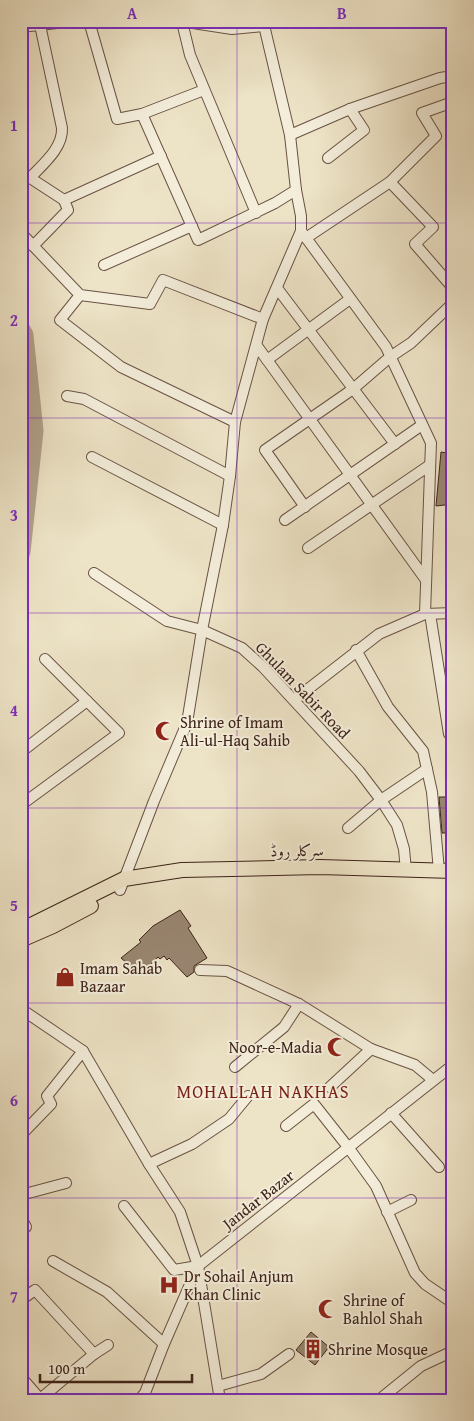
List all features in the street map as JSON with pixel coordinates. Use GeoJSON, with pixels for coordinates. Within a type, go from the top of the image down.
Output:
{"type":"FeatureCollection","features":[{"type":"Feature","properties":{"kind":"main road","name":"سرکلر روڈ"},"geometry":{"type":"LineString","coordinates":[[22,937],[53,926],[122,884],[142,877],[182,870],[320,867],[446,871]]}},
{"type":"Feature","properties":{"kind":"street"},"geometry":{"type":"LineString","coordinates":[[21,27],[75,21]]}},
{"type":"Feature","properties":{"kind":"street"},"geometry":{"type":"LineString","coordinates":[[89,21],[117,118],[142,114],[204,90]]}},
{"type":"Feature","properties":{"kind":"street"},"geometry":{"type":"LineString","coordinates":[[256,213],[190,56],[181,21],[208,23],[232,29],[263,23],[290,134],[296,190],[304,235],[386,347],[431,443],[426,580],[428,614],[449,734]]}},
{"type":"Feature","properties":{"kind":"street"},"geometry":{"type":"LineString","coordinates":[[33,246],[68,210],[64,200],[26,175],[52,154],[62,138],[62,128],[40,25]]}},
{"type":"Feature","properties":{"kind":"street"},"geometry":{"type":"LineString","coordinates":[[290,134],[350,109],[440,78],[453,76]]}},
{"type":"Feature","properties":{"kind":"street"},"geometry":{"type":"LineString","coordinates":[[122,884],[154,800],[187,723],[202,630],[223,525],[235,422],[263,319],[304,235],[390,182],[436,136],[422,112],[453,102]]}},
{"type":"Feature","properties":{"kind":"street"},"geometry":{"type":"LineString","coordinates":[[328,158],[364,130],[350,109]]}},
{"type":"Feature","properties":{"kind":"street"},"geometry":{"type":"LineString","coordinates":[[142,114],[198,240],[256,213],[296,190]]}},
{"type":"Feature","properties":{"kind":"street"},"geometry":{"type":"LineString","coordinates":[[64,200],[161,156]]}},
{"type":"Feature","properties":{"kind":"street"},"geometry":{"type":"LineString","coordinates":[[390,182],[434,227],[415,244],[453,288]]}},
{"type":"Feature","properties":{"kind":"street"},"geometry":{"type":"LineString","coordinates":[[104,265],[192,226]]}},
{"type":"Feature","properties":{"kind":"street"},"geometry":{"type":"LineString","coordinates":[[21,233],[80,295],[150,304],[163,280],[263,319]]}},
{"type":"Feature","properties":{"kind":"street"},"geometry":{"type":"LineString","coordinates":[[278,288],[395,444]]}},
{"type":"Feature","properties":{"kind":"street"},"geometry":{"type":"LineString","coordinates":[[80,295],[60,320],[121,367],[235,422]]}},
{"type":"Feature","properties":{"kind":"street"},"geometry":{"type":"LineString","coordinates":[[267,360],[350,299]]}},
{"type":"Feature","properties":{"kind":"street"},"geometry":{"type":"LineString","coordinates":[[305,507],[265,450],[353,388],[390,357],[411,343],[453,303]]}},
{"type":"Feature","properties":{"kind":"street"},"geometry":{"type":"LineString","coordinates":[[257,346],[426,580]]}},
{"type":"Feature","properties":{"kind":"street"},"geometry":{"type":"LineString","coordinates":[[67,396],[84,399],[230,476]]}},
{"type":"Feature","properties":{"kind":"street"},"geometry":{"type":"LineString","coordinates":[[285,520],[422,425]]}},
{"type":"Feature","properties":{"kind":"street"},"geometry":{"type":"LineString","coordinates":[[92,457],[223,525]]}},
{"type":"Feature","properties":{"kind":"street"},"geometry":{"type":"LineString","coordinates":[[308,548],[430,465]]}},
{"type":"Feature","properties":{"kind":"street","name":"Ghulam Sabir Road"},"geometry":{"type":"LineString","coordinates":[[94,573],[167,620],[202,630],[242,648],[263,667],[359,771],[381,800],[397,825],[404,849],[406,871]]}},
{"type":"Feature","properties":{"kind":"street"},"geometry":{"type":"LineString","coordinates":[[294,700],[379,634],[428,614],[453,613]]}},
{"type":"Feature","properties":{"kind":"street"},"geometry":{"type":"LineString","coordinates":[[356,650],[388,707],[423,751],[446,871]]}},
{"type":"Feature","properties":{"kind":"street"},"geometry":{"type":"LineString","coordinates":[[21,805],[119,733],[45,659]]}},
{"type":"Feature","properties":{"kind":"street"},"geometry":{"type":"LineString","coordinates":[[21,752],[87,701]]}},
{"type":"Feature","properties":{"kind":"street"},"geometry":{"type":"LineString","coordinates":[[348,828],[381,800],[427,769]]}},
{"type":"Feature","properties":{"kind":"street"},"geometry":{"type":"LineString","coordinates":[[200,970],[227,971],[299,1004],[371,1049],[415,1065],[433,1080]]}},
{"type":"Feature","properties":{"kind":"street"},"geometry":{"type":"LineString","coordinates":[[235,1067],[284,1027],[299,1004]]}},
{"type":"Feature","properties":{"kind":"street"},"geometry":{"type":"LineString","coordinates":[[21,1009],[83,1051],[149,1164],[180,1212],[198,1266],[220,1400]]}},
{"type":"Feature","properties":{"kind":"street"},"geometry":{"type":"LineString","coordinates":[[330,1087],[371,1049]]}},
{"type":"Feature","properties":{"kind":"street"},"geometry":{"type":"LineString","coordinates":[[21,1135],[51,1104],[48,1096],[83,1051]]}},
{"type":"Feature","properties":{"kind":"street","name":"Jandar Bazar"},"geometry":{"type":"LineString","coordinates":[[139,1400],[144,1393],[198,1266],[433,1080],[451,1070]]}},
{"type":"Feature","properties":{"kind":"street"},"geometry":{"type":"LineString","coordinates":[[149,1164],[192,1144],[229,1119],[248,1096]]}},
{"type":"Feature","properties":{"kind":"street"},"geometry":{"type":"LineString","coordinates":[[286,1126],[314,1104],[376,1186],[415,1273],[425,1284],[452,1301]]}},
{"type":"Feature","properties":{"kind":"street"},"geometry":{"type":"LineString","coordinates":[[391,1113],[439,1168]]}},
{"type":"Feature","properties":{"kind":"street"},"geometry":{"type":"LineString","coordinates":[[21,1195],[66,1183]]}},
{"type":"Feature","properties":{"kind":"street"},"geometry":{"type":"LineString","coordinates":[[387,1212],[411,1200]]}},
{"type":"Feature","properties":{"kind":"street"},"geometry":{"type":"LineString","coordinates":[[124,1206],[174,1270],[198,1266]]}},
{"type":"Feature","properties":{"kind":"street"},"geometry":{"type":"LineString","coordinates":[[53,1261],[107,1292],[164,1344]]}},
{"type":"Feature","properties":{"kind":"street"},"geometry":{"type":"LineString","coordinates":[[21,1300],[35,1290],[94,1354]]}},
{"type":"Feature","properties":{"kind":"street"},"geometry":{"type":"LineString","coordinates":[[21,1377],[41,1399],[94,1354],[108,1345]]}},
{"type":"Feature","properties":{"kind":"street"},"geometry":{"type":"LineString","coordinates":[[379,1400],[421,1366],[453,1351]]}},
{"type":"Feature","properties":{"kind":"street"},"geometry":{"type":"LineString","coordinates":[[218,1386],[261,1374],[289,1354]]}},
{"type":"Feature","properties":{"kind":"building"},"geometry":{"type":"Polygon","coordinates":[[[441,452],[453,454],[453,504],[436,506],[441,452]]]}},
{"type":"Feature","properties":{"kind":"building"},"geometry":{"type":"Polygon","coordinates":[[[439,797],[453,797],[453,833],[442,833],[439,797]]]}},
{"type":"Feature","properties":{"kind":"building"},"geometry":{"type":"Polygon","coordinates":[[[180,910],[191,926],[188,928],[207,958],[194,966],[194,972],[187,977],[169,958],[167,960],[164,956],[160,959],[158,957],[141,975],[121,958],[141,942],[139,940],[153,926],[180,910]]]}},
{"type":"Feature","properties":{"kind":"building","name":"Shrine Mosque"},"geometry":{"type":"Polygon","coordinates":[[[311,1332],[329,1347],[315,1365],[296,1350],[311,1332]]]}},
{"type":"Feature","properties":{"kind":"waterway"},"geometry":{"type":"LineString","coordinates":[[21,330],[24,335],[34,431],[21,552]]}},
{"type":"Feature","properties":{"kind":"place","name":"Shrine of Imam Ali-ul-Haq Sahib"},"geometry":{"type":"Point","coordinates":[165,731]}},
{"type":"Feature","properties":{"kind":"place","name":"Imam Sahab Bazaar"},"geometry":{"type":"Point","coordinates":[65,977]}},
{"type":"Feature","properties":{"kind":"place","name":"Noor-e-Madia"},"geometry":{"type":"Point","coordinates":[337,1047]}},
{"type":"Feature","properties":{"kind":"place","name":"Dr Sohail Anjum Khan Clinic"},"geometry":{"type":"Point","coordinates":[169,1285]}},
{"type":"Feature","properties":{"kind":"place","name":"Shrine of Bahlol Shah"},"geometry":{"type":"Point","coordinates":[328,1309]}},
{"type":"Feature","properties":{"kind":"place","name":"Shrine Mosque"},"geometry":{"type":"Point","coordinates":[313,1349]}},
{"type":"Feature","properties":{"kind":"district","name":"MOHALLAH NAKHAS"},"geometry":{"type":"Point","coordinates":[263,1091]}}]}
